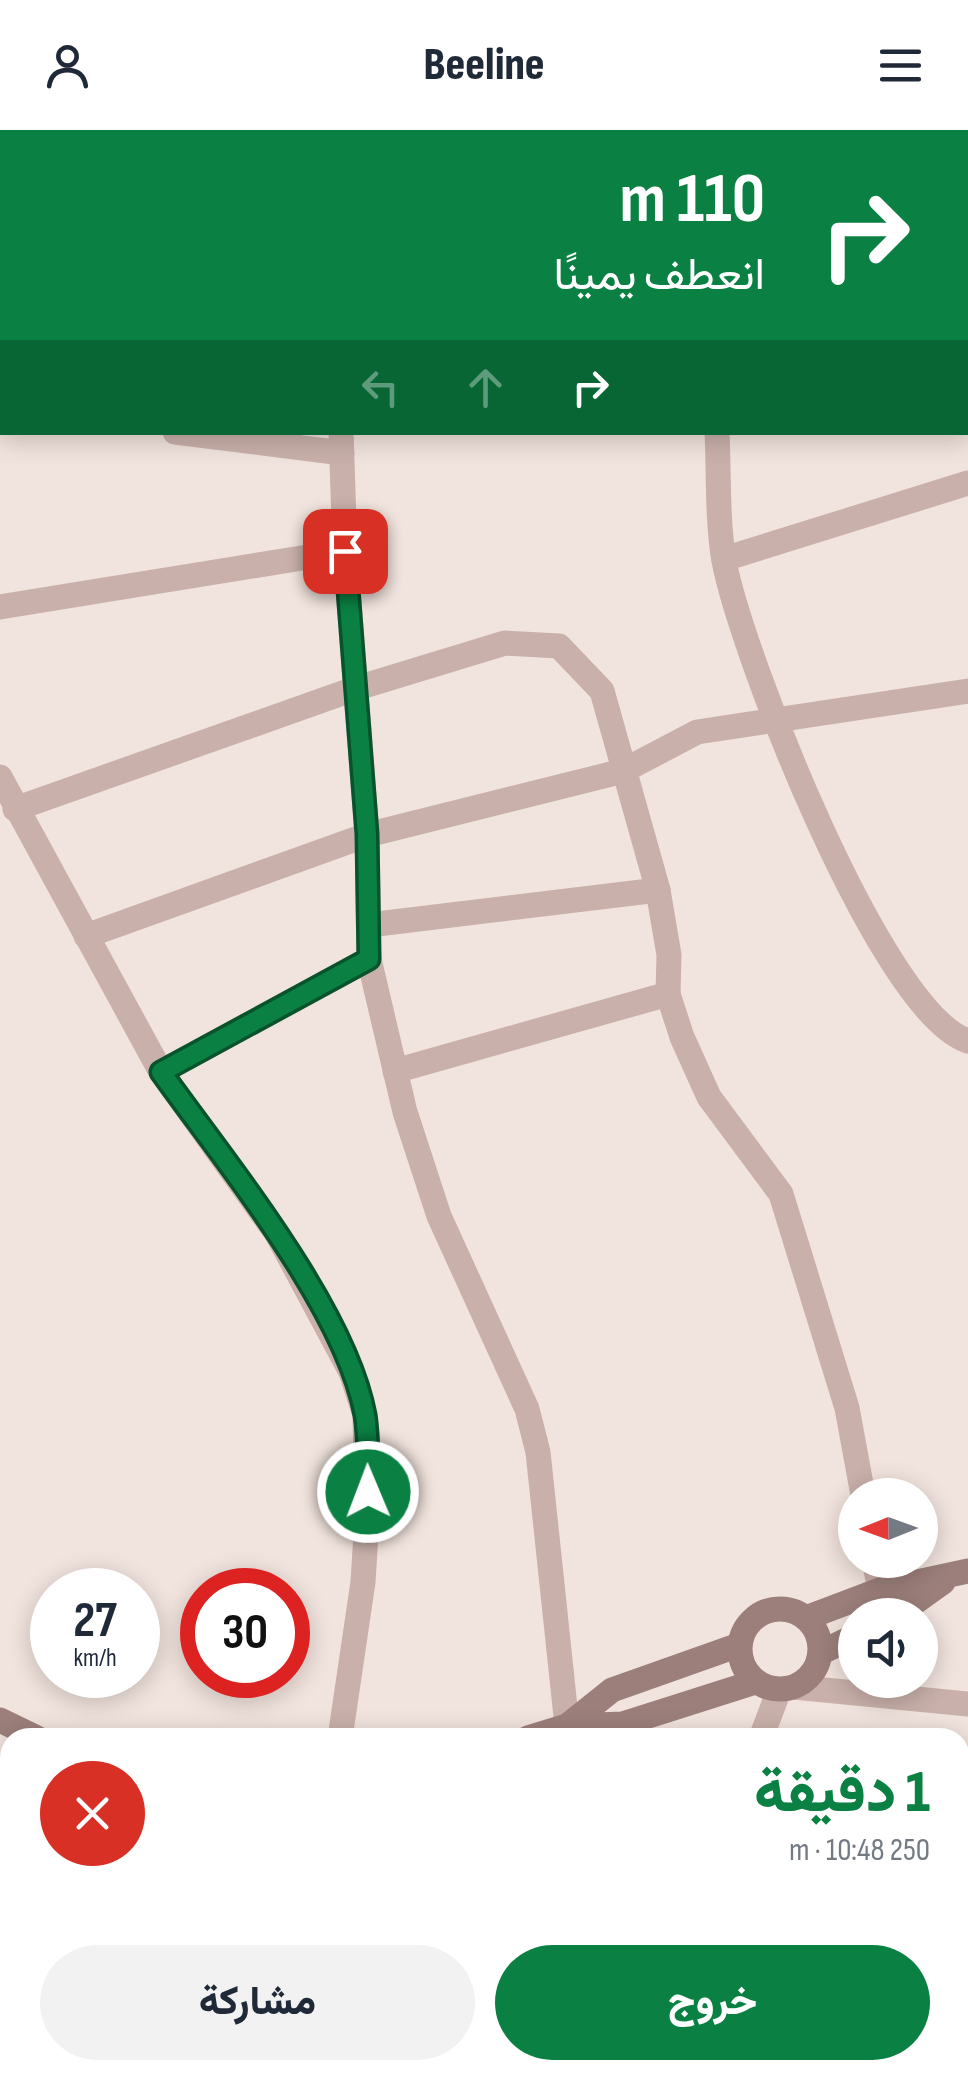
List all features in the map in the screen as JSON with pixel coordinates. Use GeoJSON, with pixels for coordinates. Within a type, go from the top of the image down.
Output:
{"type":"FeatureCollection","features":[{"type":"Feature","properties":{"kind":"main road"},"geometry":{"type":"LineString","coordinates":[[806,1618],[880,1590],[958,1575]]}},
{"type":"Feature","properties":{"kind":"main road"},"geometry":{"type":"LineString","coordinates":[[923,1598],[958,1575]]}},
{"type":"Feature","properties":{"kind":"main road"},"geometry":{"type":"LineString","coordinates":[[560,1728],[623,1724],[776,1686],[816,1667],[820,1652],[817,1634],[806,1618],[779,1608],[752,1619],[739,1645],[742,1665],[776,1686]]}},
{"type":"Feature","properties":{"kind":"main road"},"geometry":{"type":"LineString","coordinates":[[820,1652],[838,1644]]}},
{"type":"Feature","properties":{"kind":"main road"},"geometry":{"type":"LineString","coordinates":[[566,1726],[612,1690],[739,1645]]}},
{"type":"Feature","properties":{"kind":"street"},"geometry":{"type":"LineString","coordinates":[[221,435],[342,443],[345,551],[367,834],[369,959],[395,1070],[440,1216],[527,1409],[538,1452],[566,1726]]}},
{"type":"Feature","properties":{"kind":"street"},"geometry":{"type":"LineString","coordinates":[[717,435],[724,559],[740,623],[830,848],[874,931],[937,1018],[968,1040]]}},
{"type":"Feature","properties":{"kind":"street"},"geometry":{"type":"LineString","coordinates":[[724,559],[968,483]]}},
{"type":"Feature","properties":{"kind":"street"},"geometry":{"type":"LineString","coordinates":[[0,608],[345,551]]}},
{"type":"Feature","properties":{"kind":"street"},"geometry":{"type":"LineString","coordinates":[[14,809],[354,688],[505,643],[559,646],[602,691],[658,890],[670,955],[668,994],[709,1097],[780,1194],[847,1408],[860,1478]]}},
{"type":"Feature","properties":{"kind":"street"},"geometry":{"type":"LineString","coordinates":[[86,936],[367,834],[623,771],[697,732],[968,690]]}},
{"type":"Feature","properties":{"kind":"street"},"geometry":{"type":"LineString","coordinates":[[0,777],[14,809],[161,1072],[277,1234],[328,1324],[364,1415],[368,1468],[364,1566],[341,1728]]}},
{"type":"Feature","properties":{"kind":"street"},"geometry":{"type":"LineString","coordinates":[[369,925],[658,890]]}},
{"type":"Feature","properties":{"kind":"street"},"geometry":{"type":"LineString","coordinates":[[161,1072],[369,959]]}},
{"type":"Feature","properties":{"kind":"street"},"geometry":{"type":"LineString","coordinates":[[395,1070],[668,994]]}},
{"type":"Feature","properties":{"kind":"street"},"geometry":{"type":"LineString","coordinates":[[878,1578],[880,1590]]}},
{"type":"Feature","properties":{"kind":"street"},"geometry":{"type":"LineString","coordinates":[[764,1728],[776,1686],[968,1704]]}},
{"type":"Feature","properties":{"kind":"route"},"geometry":{"type":"LineString","coordinates":[[345,551],[367,834],[369,959],[161,1072],[277,1234],[328,1324],[351,1372],[364,1415],[368,1492]]}}]}
